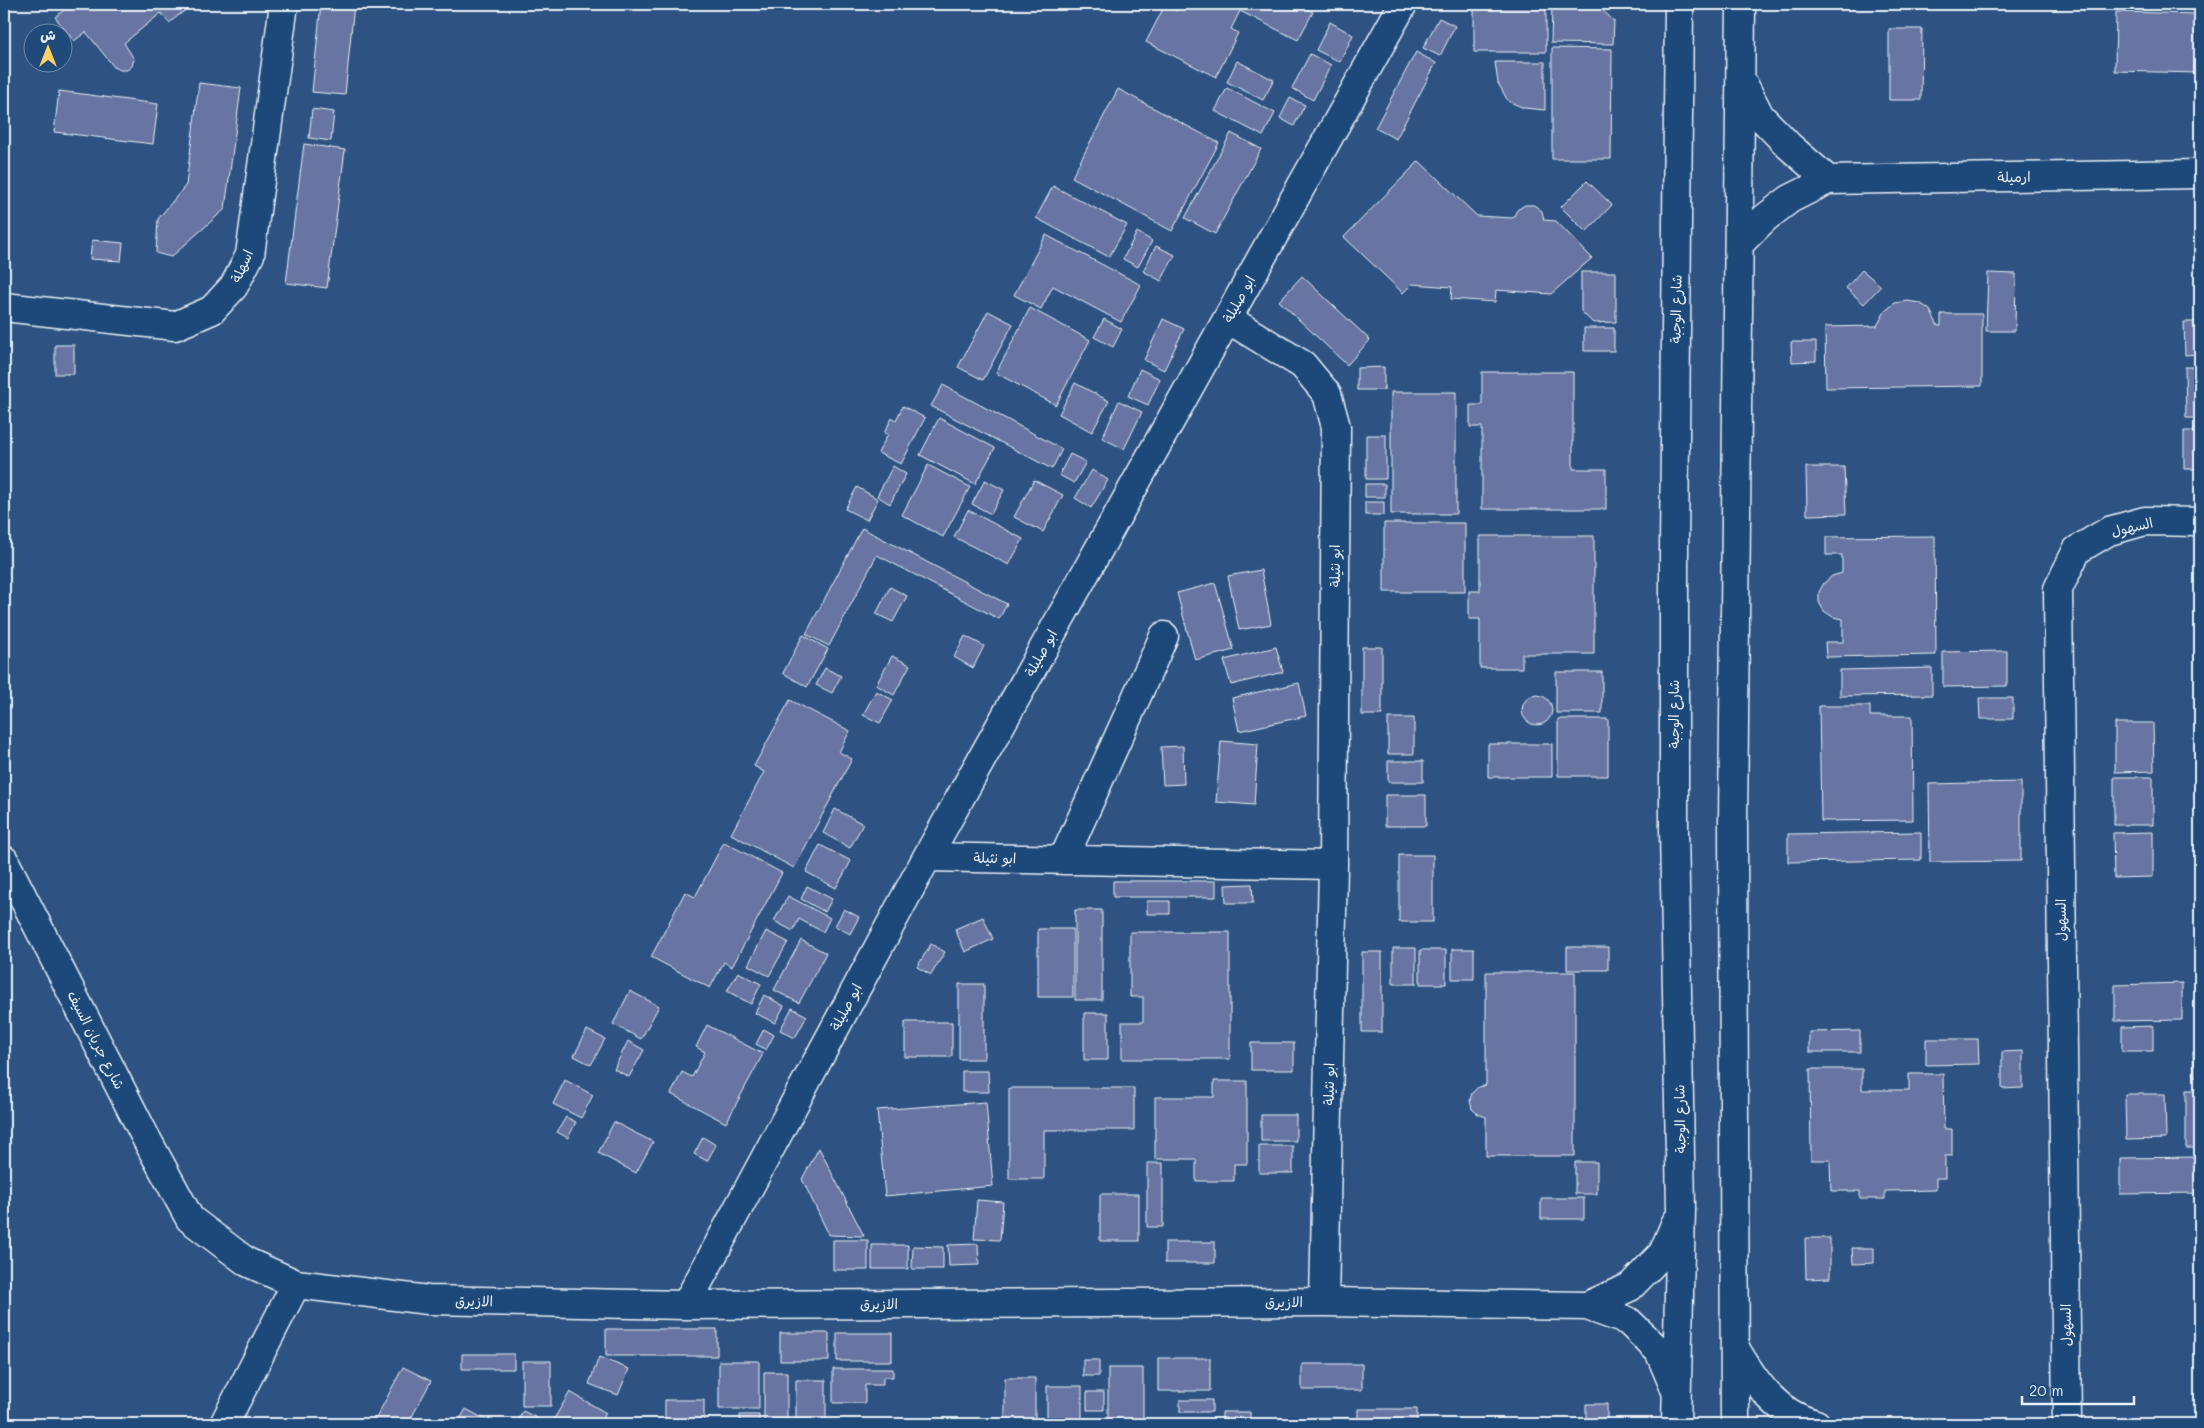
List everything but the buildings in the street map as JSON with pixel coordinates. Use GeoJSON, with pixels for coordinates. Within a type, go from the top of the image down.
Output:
{"type":"FeatureCollection","features":[{"type":"Feature","properties":{"kind":"street","name":"اسهلة"},"geometry":{"type":"LineString","coordinates":[[4,307],[175,326],[212,310],[234,286],[250,255],[284,4]]}},
{"type":"Feature","properties":{"kind":"street","name":"ابو صليلة"},"geometry":{"type":"LineString","coordinates":[[686,1305],[927,857],[1403,4]]}},
{"type":"Feature","properties":{"kind":"street"},"geometry":{"type":"LineString","coordinates":[[1735,1424],[1734,823],[1741,4]]}},
{"type":"Feature","properties":{"kind":"street","name":"شارع الوجبة"},"geometry":{"type":"LineString","coordinates":[[1676,1424],[1682,1209],[1674,830],[1678,5]]}},
{"type":"Feature","properties":{"kind":"street"},"geometry":{"type":"LineString","coordinates":[[1740,78],[1760,116],[1789,146],[1828,180]]}},
{"type":"Feature","properties":{"kind":"street","name":"ارميلة"},"geometry":{"type":"LineString","coordinates":[[1739,244],[1765,218],[1790,199],[1828,180],[2200,174]]}},
{"type":"Feature","properties":{"kind":"street","name":"ابو نثيلة"},"geometry":{"type":"LineString","coordinates":[[1228,319],[1303,365],[1327,394],[1336,427],[1333,865],[1324,1302]]}},
{"type":"Feature","properties":{"kind":"street","name":"السهول"},"geometry":{"type":"LineString","coordinates":[[2067,1424],[2058,589],[2078,550],[2109,531],[2145,521],[2200,522]]}},
{"type":"Feature","properties":{"kind":"street"},"geometry":{"type":"LineString","coordinates":[[1063,860],[1164,636]]}},
{"type":"Feature","properties":{"kind":"street","name":"ابو نثيلة"},"geometry":{"type":"LineString","coordinates":[[927,857],[1333,865]]}},
{"type":"Feature","properties":{"kind":"street","name":"شارع جريان السيف"},"geometry":{"type":"LineString","coordinates":[[4,860],[146,1138],[190,1219]]}},
{"type":"Feature","properties":{"kind":"street","name":"الازيرق"},"geometry":{"type":"LineString","coordinates":[[1587,1306],[1630,1286],[1663,1253],[1682,1209]]}},
{"type":"Feature","properties":{"kind":"street","name":"الازيرق"},"geometry":{"type":"LineString","coordinates":[[190,1219],[247,1262],[296,1284],[428,1300],[686,1305],[1324,1302],[1587,1306],[1628,1321],[1659,1351],[1676,1391]]}},
{"type":"Feature","properties":{"kind":"street"},"geometry":{"type":"LineString","coordinates":[[224,1424],[296,1284]]}},
{"type":"Feature","properties":{"kind":"street"},"geometry":{"type":"LineString","coordinates":[[1735,1347],[1752,1376],[1774,1402],[1801,1420],[1816,1424]]}}]}
